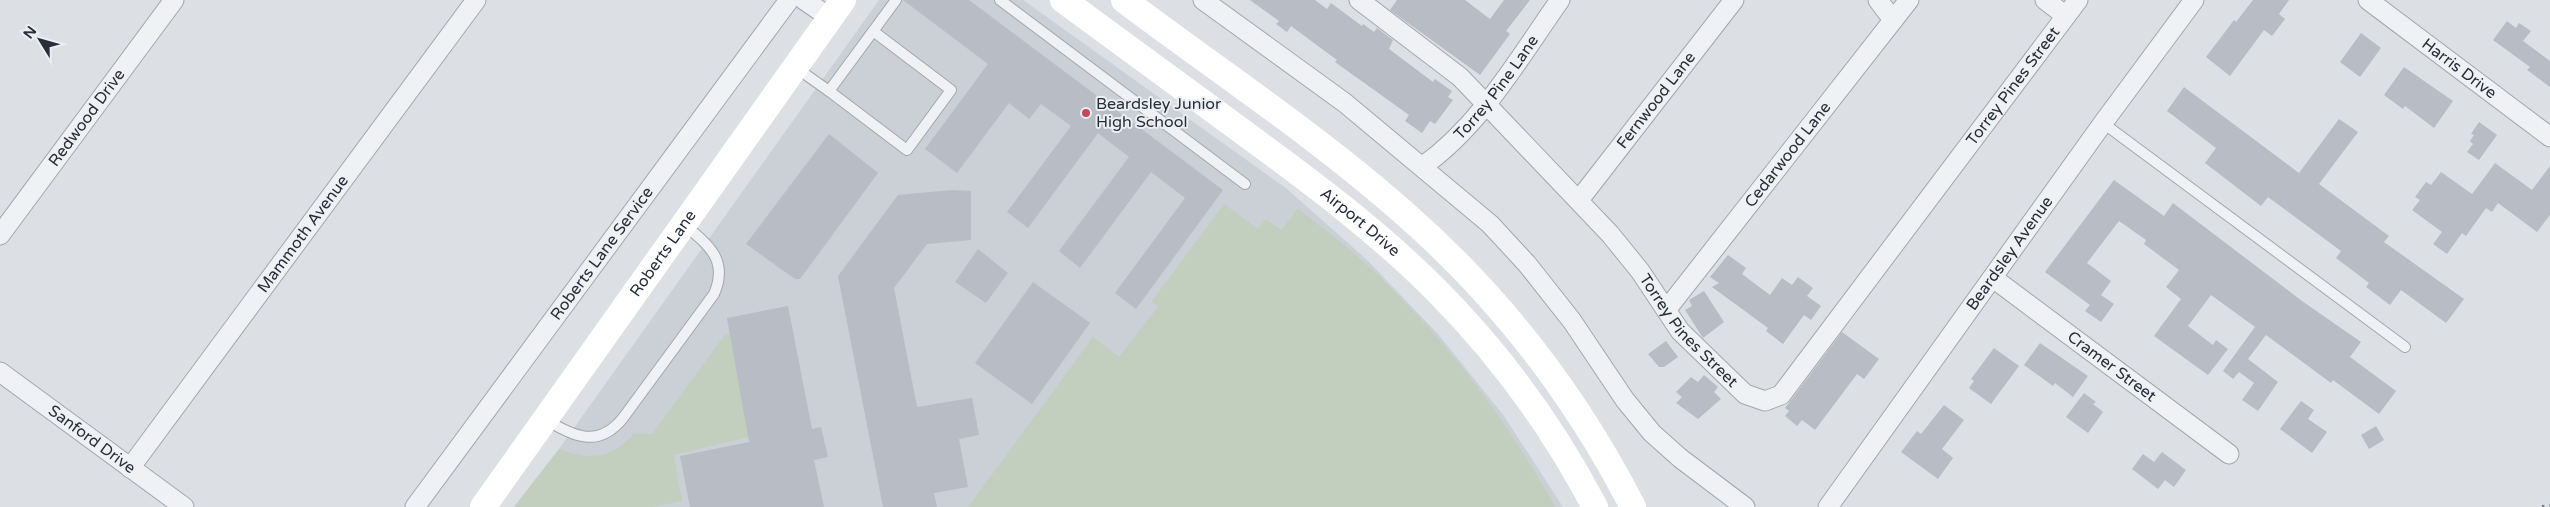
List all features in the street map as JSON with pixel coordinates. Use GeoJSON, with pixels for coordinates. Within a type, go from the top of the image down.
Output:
{"type":"FeatureCollection","features":[{"type":"Feature","properties":{"kind":"main road","name":"Airport Drive"},"geometry":{"type":"LineString","coordinates":[[1064,0],[1341,204],[1418,273],[1474,330],[1509,373],[1561,447],[1595,507]]}},
{"type":"Feature","properties":{"kind":"main road"},"geometry":{"type":"LineString","coordinates":[[1124,0],[1371,186],[1443,250],[1512,324],[1549,372],[1587,426],[1633,507]]}},
{"type":"Feature","properties":{"kind":"main road","name":"Roberts Lane"},"geometry":{"type":"LineString","coordinates":[[484,507],[836,9]]}},
{"type":"Feature","properties":{"kind":"street","name":"Redwood Drive"},"geometry":{"type":"LineString","coordinates":[[0,235],[174,0]]}},
{"type":"Feature","properties":{"kind":"street","name":"Mammoth Avenue"},"geometry":{"type":"LineString","coordinates":[[130,468],[476,0]]}},
{"type":"Feature","properties":{"kind":"street","name":"Roberts Lane Service"},"geometry":{"type":"LineString","coordinates":[[415,507],[789,0]]}},
{"type":"Feature","properties":{"kind":"street"},"geometry":{"type":"LineString","coordinates":[[804,0],[836,9]]}},
{"type":"Feature","properties":{"kind":"street"},"geometry":{"type":"LineString","coordinates":[[1203,0],[1345,103],[1423,166],[1490,224],[1527,264],[1572,321],[1625,400],[1652,433],[1680,458],[1745,507]]}},
{"type":"Feature","properties":{"kind":"street","name":"Torrey Pines Street"},"geometry":{"type":"LineString","coordinates":[[1359,0],[1460,77],[1578,200],[1640,271],[1680,330],[1745,394],[1765,401],[1780,395],[2078,0]]}},
{"type":"Feature","properties":{"kind":"street","name":"Torrey Pine Lane"},"geometry":{"type":"LineString","coordinates":[[1423,166],[1443,152],[1486,104],[1560,0]]}},
{"type":"Feature","properties":{"kind":"street","name":"Fernwood Lane"},"geometry":{"type":"LineString","coordinates":[[1578,200],[1734,0]]}},
{"type":"Feature","properties":{"kind":"street"},"geometry":{"type":"LineString","coordinates":[[1878,0],[1893,20]]}},
{"type":"Feature","properties":{"kind":"street","name":"Cedarwood Lane"},"geometry":{"type":"LineString","coordinates":[[1666,309],[1909,0]]}},
{"type":"Feature","properties":{"kind":"street"},"geometry":{"type":"LineString","coordinates":[[2045,0],[2066,16]]}},
{"type":"Feature","properties":{"kind":"street","name":"Beardsley Avenue"},"geometry":{"type":"LineString","coordinates":[[1828,507],[2103,123],[2194,0]]}},
{"type":"Feature","properties":{"kind":"street","name":"Harris Drive"},"geometry":{"type":"LineString","coordinates":[[2368,0],[2550,137]]}},
{"type":"Feature","properties":{"kind":"street","name":"Cramer Street"},"geometry":{"type":"LineString","coordinates":[[1993,278],[2229,454]]}},
{"type":"Feature","properties":{"kind":"street","name":"Sanford Drive"},"geometry":{"type":"LineString","coordinates":[[0,372],[184,507]]}},
{"type":"Feature","properties":{"kind":"lane"},"geometry":{"type":"LineString","coordinates":[[828,91],[896,0]]}},
{"type":"Feature","properties":{"kind":"lane"},"geometry":{"type":"LineString","coordinates":[[1000,0],[1245,184]]}},
{"type":"Feature","properties":{"kind":"lane"},"geometry":{"type":"LineString","coordinates":[[794,66],[907,150],[951,90],[873,31]]}},
{"type":"Feature","properties":{"kind":"lane"},"geometry":{"type":"LineString","coordinates":[[2103,123],[2405,347]]}},
{"type":"Feature","properties":{"kind":"lane"},"geometry":{"type":"LineString","coordinates":[[545,420],[575,436],[586,438],[611,431],[623,418],[714,294],[720,277],[720,267],[705,242],[683,224]]}},
{"type":"Feature","properties":{"kind":"shaded area"},"geometry":{"type":"Polygon","coordinates":[[[879,0],[1023,0],[1287,189],[1366,259],[1438,334],[1504,416],[1563,507],[514,507],[559,449],[879,0]]]}},
{"type":"Feature","properties":{"kind":"green space"},"geometry":{"type":"Polygon","coordinates":[[[1224,204],[1258,229],[1266,219],[1281,230],[1298,209],[1343,244],[1408,306],[1463,369],[1489,402],[1535,472],[1555,507],[968,507],[1093,337],[1119,357],[1158,307],[1152,301],[1224,204]]]}},
{"type":"Feature","properties":{"kind":"green space"},"geometry":{"type":"Polygon","coordinates":[[[730,333],[749,437],[674,455],[682,501],[654,507],[514,507],[559,449],[581,455],[600,455],[617,449],[634,434],[652,434],[724,336],[730,333]]]}},
{"type":"Feature","properties":{"kind":"building","name":"Beardsley Junior High School"},"geometry":{"type":"Polygon","coordinates":[[[903,0],[969,0],[1223,190],[1136,309],[1115,293],[1185,198],[1151,172],[1080,268],[1059,251],[1129,157],[1098,133],[1028,228],[1007,212],[1071,126],[1041,104],[1029,119],[1009,103],[957,173],[925,149],[988,64],[903,0]]]}},
{"type":"Feature","properties":{"kind":"building"},"geometry":{"type":"Polygon","coordinates":[[[1250,0],[1315,0],[1327,9],[1331,3],[1362,26],[1363,24],[1374,32],[1377,28],[1393,40],[1389,49],[1433,82],[1435,79],[1452,91],[1448,97],[1453,100],[1435,124],[1430,121],[1422,133],[1405,121],[1409,115],[1335,62],[1337,60],[1291,26],[1287,32],[1276,24],[1279,21],[1250,0]]]}},
{"type":"Feature","properties":{"kind":"building"},"geometry":{"type":"Polygon","coordinates":[[[1397,0],[1465,0],[1490,19],[1504,0],[1530,0],[1506,31],[1510,34],[1480,75],[1390,10],[1397,0]]]}},
{"type":"Feature","properties":{"kind":"building"},"geometry":{"type":"Polygon","coordinates":[[[2253,0],[2289,0],[2279,14],[2285,19],[2272,36],[2264,30],[2230,76],[2206,57],[2234,20],[2236,22],[2253,0]]]}},
{"type":"Feature","properties":{"kind":"building"},"geometry":{"type":"Polygon","coordinates":[[[2507,21],[2516,28],[2519,23],[2531,31],[2523,41],[2550,61],[2550,87],[2527,70],[2530,67],[2493,40],[2507,21]]]}},
{"type":"Feature","properties":{"kind":"building"},"geometry":{"type":"Polygon","coordinates":[[[2361,33],[2381,48],[2360,77],[2340,62],[2361,33]]]}},
{"type":"Feature","properties":{"kind":"building"},"geometry":{"type":"Polygon","coordinates":[[[2404,67],[2453,101],[2434,128],[2405,106],[2403,109],[2384,95],[2404,67]]]}},
{"type":"Feature","properties":{"kind":"building"},"geometry":{"type":"Polygon","coordinates":[[[2184,87],[2299,173],[2339,119],[2358,132],[2319,184],[2389,236],[2384,242],[2464,299],[2446,323],[2401,290],[2390,305],[2366,287],[2369,283],[2336,258],[2341,251],[2268,197],[2261,206],[2205,163],[2216,148],[2167,111],[2184,87]]]}},
{"type":"Feature","properties":{"kind":"building"},"geometry":{"type":"Polygon","coordinates":[[[2479,122],[2497,135],[2479,160],[2467,152],[2473,144],[2470,141],[2474,135],[2471,134],[2479,122]]]}},
{"type":"Feature","properties":{"kind":"building"},"geometry":{"type":"Polygon","coordinates":[[[829,134],[878,173],[800,279],[795,279],[746,244],[829,134]]]}},
{"type":"Feature","properties":{"kind":"building"},"geometry":{"type":"Polygon","coordinates":[[[2495,163],[2532,190],[2550,166],[2550,215],[2537,232],[2498,203],[2492,212],[2486,208],[2466,236],[2462,233],[2447,254],[2433,244],[2442,232],[2412,210],[2420,200],[2415,197],[2426,182],[2431,185],[2441,172],[2472,194],[2495,163]]]}},
{"type":"Feature","properties":{"kind":"building"},"geometry":{"type":"Polygon","coordinates":[[[2114,180],[2164,216],[2173,203],[2302,301],[2361,342],[2350,357],[2396,391],[2379,414],[2333,380],[2331,383],[2266,335],[2248,359],[2278,382],[2258,411],[2242,400],[2254,383],[2239,372],[2233,379],[2223,371],[2255,327],[2211,295],[2188,326],[2213,345],[2216,340],[2228,349],[2208,375],[2154,336],[2181,299],[2166,287],[2179,270],[2144,244],[2146,240],[2119,221],[2087,263],[2111,281],[2101,295],[2114,304],[2101,322],[2085,311],[2090,305],[2045,272],[2114,180]]]}},
{"type":"Feature","properties":{"kind":"building"},"geometry":{"type":"Polygon","coordinates":[[[951,190],[971,191],[971,240],[927,244],[894,288],[917,407],[972,398],[979,435],[959,439],[968,487],[934,493],[937,507],[883,507],[838,276],[898,195],[951,190]]]}},
{"type":"Feature","properties":{"kind":"building"},"geometry":{"type":"Polygon","coordinates":[[[978,249],[1008,273],[986,303],[955,282],[978,249]]]}},
{"type":"Feature","properties":{"kind":"building"},"geometry":{"type":"Polygon","coordinates":[[[1728,255],[1746,268],[1742,274],[1770,295],[1782,278],[1792,285],[1798,277],[1813,288],[1807,296],[1821,306],[1811,320],[1804,315],[1783,344],[1766,331],[1768,328],[1712,287],[1719,283],[1710,277],[1728,255]]]}},
{"type":"Feature","properties":{"kind":"building"},"geometry":{"type":"Polygon","coordinates":[[[1033,282],[1090,323],[1032,404],[975,363],[1033,282]]]}},
{"type":"Feature","properties":{"kind":"building"},"geometry":{"type":"Polygon","coordinates":[[[1704,291],[1724,322],[1703,338],[1685,310],[1692,306],[1689,300],[1704,291]]]}},
{"type":"Feature","properties":{"kind":"building"},"geometry":{"type":"Polygon","coordinates":[[[788,306],[812,429],[821,427],[828,457],[814,460],[824,507],[690,507],[680,456],[749,442],[727,318],[788,306]]]}},
{"type":"Feature","properties":{"kind":"building"},"geometry":{"type":"Polygon","coordinates":[[[1842,332],[1879,359],[1864,379],[1857,374],[1815,430],[1802,420],[1797,426],[1785,416],[1789,411],[1785,408],[1842,332]]]}},
{"type":"Feature","properties":{"kind":"building"},"geometry":{"type":"Polygon","coordinates":[[[1666,341],[1678,357],[1664,367],[1659,367],[1648,354],[1666,341]]]}},
{"type":"Feature","properties":{"kind":"building"},"geometry":{"type":"Polygon","coordinates":[[[2040,343],[2088,376],[2073,397],[2055,383],[2053,386],[2024,365],[2040,343]]]}},
{"type":"Feature","properties":{"kind":"building"},"geometry":{"type":"Polygon","coordinates":[[[1994,348],[2019,366],[1991,404],[1969,388],[1974,381],[1971,379],[1994,348]]]}},
{"type":"Feature","properties":{"kind":"building"},"geometry":{"type":"Polygon","coordinates":[[[1704,375],[1718,387],[1714,392],[1721,399],[1698,419],[1676,403],[1682,397],[1676,392],[1691,377],[1698,382],[1704,375]]]}},
{"type":"Feature","properties":{"kind":"building"},"geometry":{"type":"Polygon","coordinates":[[[2084,393],[2096,402],[2093,404],[2103,412],[2088,433],[2066,417],[2084,393]]]}},
{"type":"Feature","properties":{"kind":"building"},"geometry":{"type":"Polygon","coordinates":[[[2301,401],[2314,410],[2308,419],[2327,432],[2312,453],[2280,429],[2301,401]]]}},
{"type":"Feature","properties":{"kind":"building"},"geometry":{"type":"Polygon","coordinates":[[[1944,405],[1964,420],[1942,449],[1953,458],[1938,479],[1901,452],[1917,431],[1921,434],[1944,405]]]}},
{"type":"Feature","properties":{"kind":"building"},"geometry":{"type":"Polygon","coordinates":[[[2376,426],[2384,440],[2369,449],[2361,435],[2376,426]]]}},
{"type":"Feature","properties":{"kind":"building"},"geometry":{"type":"Polygon","coordinates":[[[2162,452],[2186,470],[2174,487],[2165,480],[2158,489],[2132,469],[2143,454],[2154,462],[2162,452]]]}},
{"type":"Feature","properties":{"kind":"railway"},"geometry":{"type":"LineString","coordinates":[[2542,507],[2550,506]]}},
{"type":"Feature","properties":{"kind":"place","name":"Beardsley Junior High School"},"geometry":{"type":"Point","coordinates":[1086,113]}}]}
